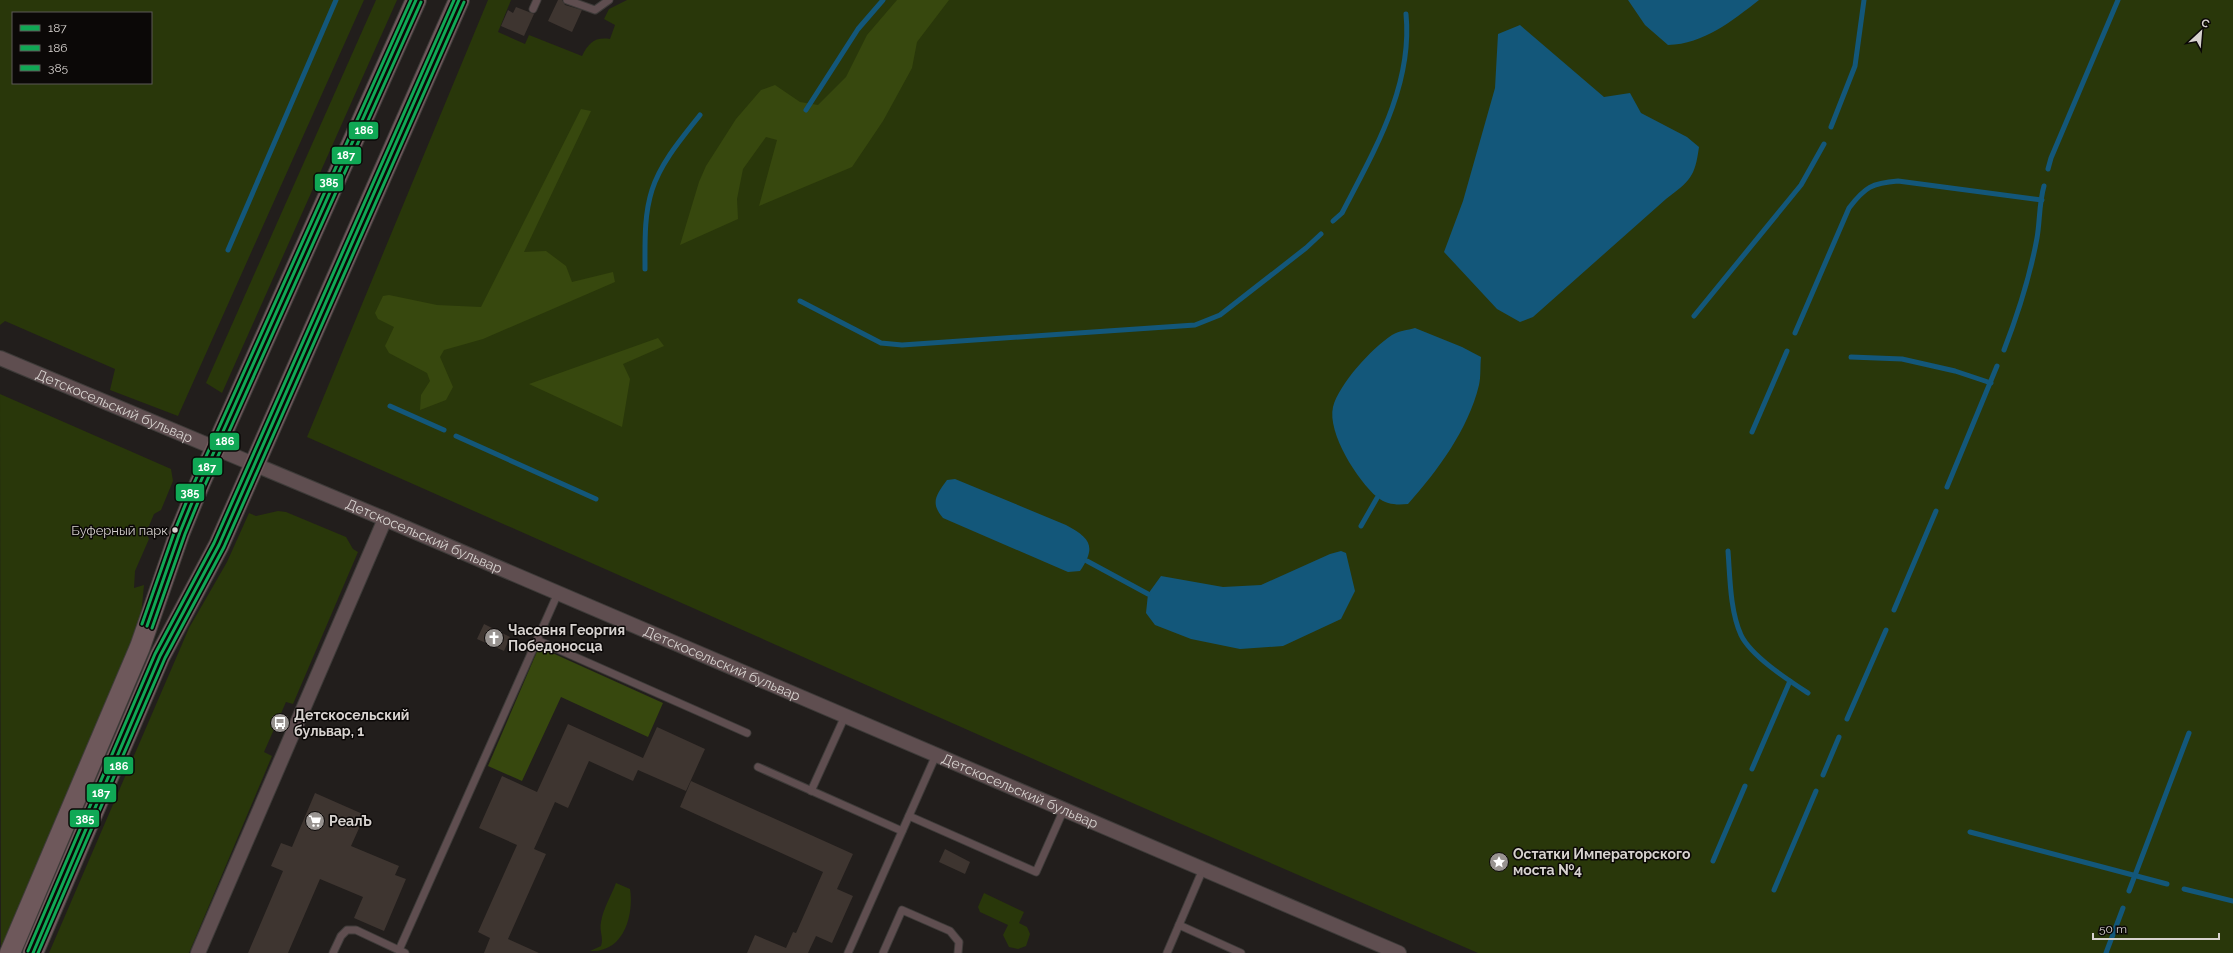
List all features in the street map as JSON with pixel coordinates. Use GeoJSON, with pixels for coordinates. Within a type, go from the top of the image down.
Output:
{"type":"FeatureCollection","features":[{"type":"Feature","properties":{"kind":"main road"},"geometry":{"type":"LineString","coordinates":[[10,953],[140,647],[180,532],[215,449],[416,0]]}},
{"type":"Feature","properties":{"kind":"main road"},"geometry":{"type":"LineString","coordinates":[[33,953],[160,656],[219,545],[459,0]]}},
{"type":"Feature","properties":{"kind":"street","name":"Детскосельский бульвар"},"geometry":{"type":"LineString","coordinates":[[0,358],[385,519],[1399,953]]}},
{"type":"Feature","properties":{"kind":"street"},"geometry":{"type":"LineString","coordinates":[[198,953],[385,519]]}},
{"type":"Feature","properties":{"kind":"lane"},"geometry":{"type":"LineString","coordinates":[[533,10],[537,0]]}},
{"type":"Feature","properties":{"kind":"lane"},"geometry":{"type":"LineString","coordinates":[[567,0],[595,10],[609,0]]}},
{"type":"Feature","properties":{"kind":"lane"},"geometry":{"type":"LineString","coordinates":[[333,953],[341,936],[347,930],[356,930],[402,951],[558,593]]}},
{"type":"Feature","properties":{"kind":"lane"},"geometry":{"type":"LineString","coordinates":[[537,640],[747,733]]}},
{"type":"Feature","properties":{"kind":"lane"},"geometry":{"type":"LineString","coordinates":[[811,791],[844,716]]}},
{"type":"Feature","properties":{"kind":"lane"},"geometry":{"type":"LineString","coordinates":[[848,953],[936,755]]}},
{"type":"Feature","properties":{"kind":"lane"},"geometry":{"type":"LineString","coordinates":[[758,767],[902,831]]}},
{"type":"Feature","properties":{"kind":"lane"},"geometry":{"type":"LineString","coordinates":[[909,816],[1036,872],[1064,809]]}},
{"type":"Feature","properties":{"kind":"lane"},"geometry":{"type":"LineString","coordinates":[[1167,953],[1203,869]]}},
{"type":"Feature","properties":{"kind":"lane"},"geometry":{"type":"LineString","coordinates":[[883,953],[902,910],[950,932],[959,942],[958,953]]}},
{"type":"Feature","properties":{"kind":"lane"},"geometry":{"type":"LineString","coordinates":[[1179,925],[1241,953]]}},
{"type":"Feature","properties":{"kind":"green space"},"geometry":{"type":"Polygon","coordinates":[[[0,0],[364,0],[178,416],[110,390],[115,369],[5,321],[0,325],[0,0]]]}},
{"type":"Feature","properties":{"kind":"green space"},"geometry":{"type":"Polygon","coordinates":[[[376,0],[397,0],[222,393],[206,383],[376,0]]]}},
{"type":"Feature","properties":{"kind":"green space"},"geometry":{"type":"Polygon","coordinates":[[[488,0],[511,0],[498,32],[525,44],[529,35],[582,56],[590,44],[596,40],[610,39],[615,25],[604,19],[609,9],[627,0],[2233,0],[2233,953],[1478,953],[1137,805],[307,437],[488,0]]]}},
{"type":"Feature","properties":{"kind":"green space"},"geometry":{"type":"Polygon","coordinates":[[[897,0],[949,0],[917,42],[912,68],[883,121],[852,167],[759,206],[777,140],[766,137],[743,169],[737,199],[738,219],[680,245],[699,182],[706,166],[736,119],[761,90],[775,85],[800,102],[818,105],[846,77],[867,35],[897,0]]]}},
{"type":"Feature","properties":{"kind":"green space"},"geometry":{"type":"Polygon","coordinates":[[[581,109],[591,111],[524,252],[546,251],[566,266],[572,282],[613,272],[615,282],[483,339],[444,350],[440,357],[453,387],[446,400],[420,410],[421,395],[430,381],[427,373],[389,353],[385,346],[394,327],[378,319],[375,313],[383,296],[389,295],[437,305],[481,307],[581,109]]]}},
{"type":"Feature","properties":{"kind":"green space"},"geometry":{"type":"Polygon","coordinates":[[[658,338],[664,346],[623,364],[630,379],[622,427],[529,384],[658,338]]]}},
{"type":"Feature","properties":{"kind":"green space"},"geometry":{"type":"Polygon","coordinates":[[[0,394],[171,469],[173,481],[161,510],[154,514],[146,533],[149,539],[135,571],[134,588],[144,585],[140,627],[1,953],[0,394]]]}},
{"type":"Feature","properties":{"kind":"green space"},"geometry":{"type":"Polygon","coordinates":[[[278,511],[286,512],[346,537],[353,549],[358,552],[293,704],[286,702],[264,752],[272,756],[189,953],[49,953],[189,628],[227,562],[249,513],[256,516],[278,511]]]}},
{"type":"Feature","properties":{"kind":"green space"},"geometry":{"type":"Polygon","coordinates":[[[539,647],[663,703],[648,737],[561,697],[522,781],[488,766],[539,647]]]}},
{"type":"Feature","properties":{"kind":"green space"},"geometry":{"type":"Polygon","coordinates":[[[616,883],[630,889],[630,909],[625,930],[612,946],[602,950],[590,951],[601,946],[602,917],[616,883]]]}},
{"type":"Feature","properties":{"kind":"green space"},"geometry":{"type":"Polygon","coordinates":[[[984,893],[1024,912],[1019,923],[1027,927],[1030,934],[1026,946],[1018,949],[1009,947],[1003,935],[1008,925],[980,912],[978,907],[984,893]]]}},
{"type":"Feature","properties":{"kind":"water"},"geometry":{"type":"Polygon","coordinates":[[[1628,0],[1759,0],[1728,23],[1705,36],[1681,44],[1668,45],[1645,25],[1628,0]]]}},
{"type":"Feature","properties":{"kind":"water"},"geometry":{"type":"Polygon","coordinates":[[[1520,25],[1604,97],[1630,93],[1641,113],[1687,137],[1699,147],[1696,165],[1693,172],[1681,188],[1666,199],[1533,317],[1520,322],[1497,309],[1444,252],[1463,201],[1495,88],[1498,34],[1520,25]]]}},
{"type":"Feature","properties":{"kind":"water"},"geometry":{"type":"Polygon","coordinates":[[[1415,328],[1462,347],[1481,357],[1480,382],[1474,402],[1460,433],[1441,463],[1408,504],[1392,504],[1385,502],[1369,490],[1353,468],[1339,443],[1332,418],[1333,407],[1336,398],[1349,378],[1375,348],[1394,334],[1415,328]]]}},
{"type":"Feature","properties":{"kind":"water"},"geometry":{"type":"Polygon","coordinates":[[[955,479],[1066,525],[1081,534],[1088,544],[1089,549],[1088,555],[1080,571],[1068,572],[943,518],[937,508],[937,495],[947,480],[955,479]]]}},
{"type":"Feature","properties":{"kind":"water"},"geometry":{"type":"Polygon","coordinates":[[[1341,551],[1346,553],[1355,591],[1341,619],[1283,646],[1240,649],[1191,639],[1155,625],[1146,613],[1148,594],[1161,576],[1223,587],[1261,585],[1330,554],[1341,551]]]}},
{"type":"Feature","properties":{"kind":"building"},"geometry":{"type":"Polygon","coordinates":[[[558,0],[562,0],[565,5],[582,10],[572,32],[548,21],[558,0]]]}},
{"type":"Feature","properties":{"kind":"building"},"geometry":{"type":"Polygon","coordinates":[[[516,7],[534,14],[524,36],[501,26],[508,10],[513,13],[516,7]]]}},
{"type":"Feature","properties":{"kind":"building","name":"Часовня Георгия Победоносца"},"geometry":{"type":"Polygon","coordinates":[[[484,624],[510,637],[504,651],[477,639],[484,624]]]}},
{"type":"Feature","properties":{"kind":"building"},"geometry":{"type":"Polygon","coordinates":[[[568,724],[643,758],[657,727],[705,749],[686,791],[638,770],[633,781],[589,761],[568,808],[555,802],[534,849],[546,854],[508,939],[539,953],[484,953],[490,938],[478,932],[517,845],[479,828],[502,776],[537,792],[568,724]]]}},
{"type":"Feature","properties":{"kind":"building"},"geometry":{"type":"Polygon","coordinates":[[[691,781],[853,854],[837,889],[853,896],[832,943],[816,936],[808,953],[747,953],[755,935],[786,948],[793,932],[796,933],[823,872],[680,807],[691,781]]]}},
{"type":"Feature","properties":{"kind":"building"},"geometry":{"type":"Polygon","coordinates":[[[315,793],[365,815],[351,846],[399,866],[395,875],[406,879],[384,931],[354,918],[363,897],[320,879],[288,953],[248,953],[283,871],[271,866],[281,843],[292,847],[315,793]]]}},
{"type":"Feature","properties":{"kind":"building"},"geometry":{"type":"Polygon","coordinates":[[[945,849],[970,862],[965,874],[939,862],[945,849]]]}},
{"type":"Feature","properties":{"kind":"waterway"},"geometry":{"type":"LineString","coordinates":[[228,250],[336,0]]}},
{"type":"Feature","properties":{"kind":"waterway"},"geometry":{"type":"LineString","coordinates":[[806,110],[858,29],[883,0]]}},
{"type":"Feature","properties":{"kind":"waterway"},"geometry":{"type":"LineString","coordinates":[[1831,127],[1855,66],[1864,0]]}},
{"type":"Feature","properties":{"kind":"waterway"},"geometry":{"type":"LineString","coordinates":[[2048,169],[2051,158],[2118,0]]}},
{"type":"Feature","properties":{"kind":"waterway"},"geometry":{"type":"LineString","coordinates":[[1333,221],[1342,213],[1389,117],[1403,67],[1407,41],[1406,14]]}},
{"type":"Feature","properties":{"kind":"waterway"},"geometry":{"type":"LineString","coordinates":[[645,269],[646,219],[652,190],[666,160],[700,115]]}},
{"type":"Feature","properties":{"kind":"waterway"},"geometry":{"type":"LineString","coordinates":[[1694,316],[1801,185],[1824,144]]}},
{"type":"Feature","properties":{"kind":"waterway"},"geometry":{"type":"LineString","coordinates":[[1795,333],[1849,208],[1860,195],[1870,187],[1882,183],[1898,181],[2042,200]]}},
{"type":"Feature","properties":{"kind":"waterway"},"geometry":{"type":"LineString","coordinates":[[2004,350],[2019,309],[2031,266],[2037,238],[2041,199],[2044,186]]}},
{"type":"Feature","properties":{"kind":"waterway"},"geometry":{"type":"LineString","coordinates":[[800,301],[881,343],[902,345],[1195,325],[1220,315],[1306,248],[1321,234]]}},
{"type":"Feature","properties":{"kind":"waterway"},"geometry":{"type":"LineString","coordinates":[[1752,432],[1787,351]]}},
{"type":"Feature","properties":{"kind":"waterway"},"geometry":{"type":"LineString","coordinates":[[1851,357],[1902,359],[1955,371],[1991,383]]}},
{"type":"Feature","properties":{"kind":"waterway"},"geometry":{"type":"LineString","coordinates":[[1947,487],[1997,366]]}},
{"type":"Feature","properties":{"kind":"waterway"},"geometry":{"type":"LineString","coordinates":[[390,406],[444,430]]}},
{"type":"Feature","properties":{"kind":"waterway"},"geometry":{"type":"LineString","coordinates":[[456,436],[596,499]]}},
{"type":"Feature","properties":{"kind":"waterway"},"geometry":{"type":"LineString","coordinates":[[1361,526],[1377,498]]}},
{"type":"Feature","properties":{"kind":"waterway"},"geometry":{"type":"LineString","coordinates":[[1894,610],[1936,511]]}},
{"type":"Feature","properties":{"kind":"waterway"},"geometry":{"type":"LineString","coordinates":[[1728,551],[1733,605],[1737,626],[1741,635],[1746,643],[1761,659],[1808,693]]}},
{"type":"Feature","properties":{"kind":"waterway"},"geometry":{"type":"LineString","coordinates":[[1087,561],[1148,594]]}},
{"type":"Feature","properties":{"kind":"waterway"},"geometry":{"type":"LineString","coordinates":[[1847,719],[1886,630]]}},
{"type":"Feature","properties":{"kind":"waterway"},"geometry":{"type":"LineString","coordinates":[[1752,769],[1790,681]]}},
{"type":"Feature","properties":{"kind":"waterway"},"geometry":{"type":"LineString","coordinates":[[2129,891],[2189,733]]}},
{"type":"Feature","properties":{"kind":"waterway"},"geometry":{"type":"LineString","coordinates":[[1823,775],[1839,737]]}},
{"type":"Feature","properties":{"kind":"waterway"},"geometry":{"type":"LineString","coordinates":[[1713,861],[1745,786]]}},
{"type":"Feature","properties":{"kind":"waterway"},"geometry":{"type":"LineString","coordinates":[[1774,890],[1816,791]]}},
{"type":"Feature","properties":{"kind":"waterway"},"geometry":{"type":"LineString","coordinates":[[1970,832],[2167,884]]}},
{"type":"Feature","properties":{"kind":"waterway"},"geometry":{"type":"LineString","coordinates":[[2184,889],[2233,901]]}},
{"type":"Feature","properties":{"kind":"waterway"},"geometry":{"type":"LineString","coordinates":[[2106,953],[2123,908]]}},
{"type":"Feature","properties":{"kind":"transit line","name":"385"},"geometry":{"type":"LineString","coordinates":[[142,624],[175,530],[195,481],[411,0]]}},
{"type":"Feature","properties":{"kind":"transit line","name":"187"},"geometry":{"type":"LineString","coordinates":[[147,626],[180,532],[200,483],[416,0]]}},
{"type":"Feature","properties":{"kind":"transit line","name":"385"},"geometry":{"type":"LineString","coordinates":[[28,951],[155,654],[214,543],[454,0]]}},
{"type":"Feature","properties":{"kind":"transit line","name":"187"},"geometry":{"type":"LineString","coordinates":[[33,953],[160,656],[219,545],[459,0]]}},
{"type":"Feature","properties":{"kind":"transit line","name":"186"},"geometry":{"type":"LineString","coordinates":[[152,628],[185,534],[205,485],[421,2]]}},
{"type":"Feature","properties":{"kind":"transit line","name":"186"},"geometry":{"type":"LineString","coordinates":[[38,953],[165,658],[224,547],[464,2]]}},
{"type":"Feature","properties":{"kind":"place","name":"Буферный парк"},"geometry":{"type":"Point","coordinates":[175,530]}},
{"type":"Feature","properties":{"kind":"place","name":"Часовня Георгия Победоносца"},"geometry":{"type":"Point","coordinates":[494,638]}},
{"type":"Feature","properties":{"kind":"place","name":"Детскосельский бульвар, 1"},"geometry":{"type":"Point","coordinates":[280,723]}},
{"type":"Feature","properties":{"kind":"place","name":"РеалЪ"},"geometry":{"type":"Point","coordinates":[315,821]}},
{"type":"Feature","properties":{"kind":"place","name":"Остатки Императорского моста №4"},"geometry":{"type":"Point","coordinates":[1499,862]}}]}
